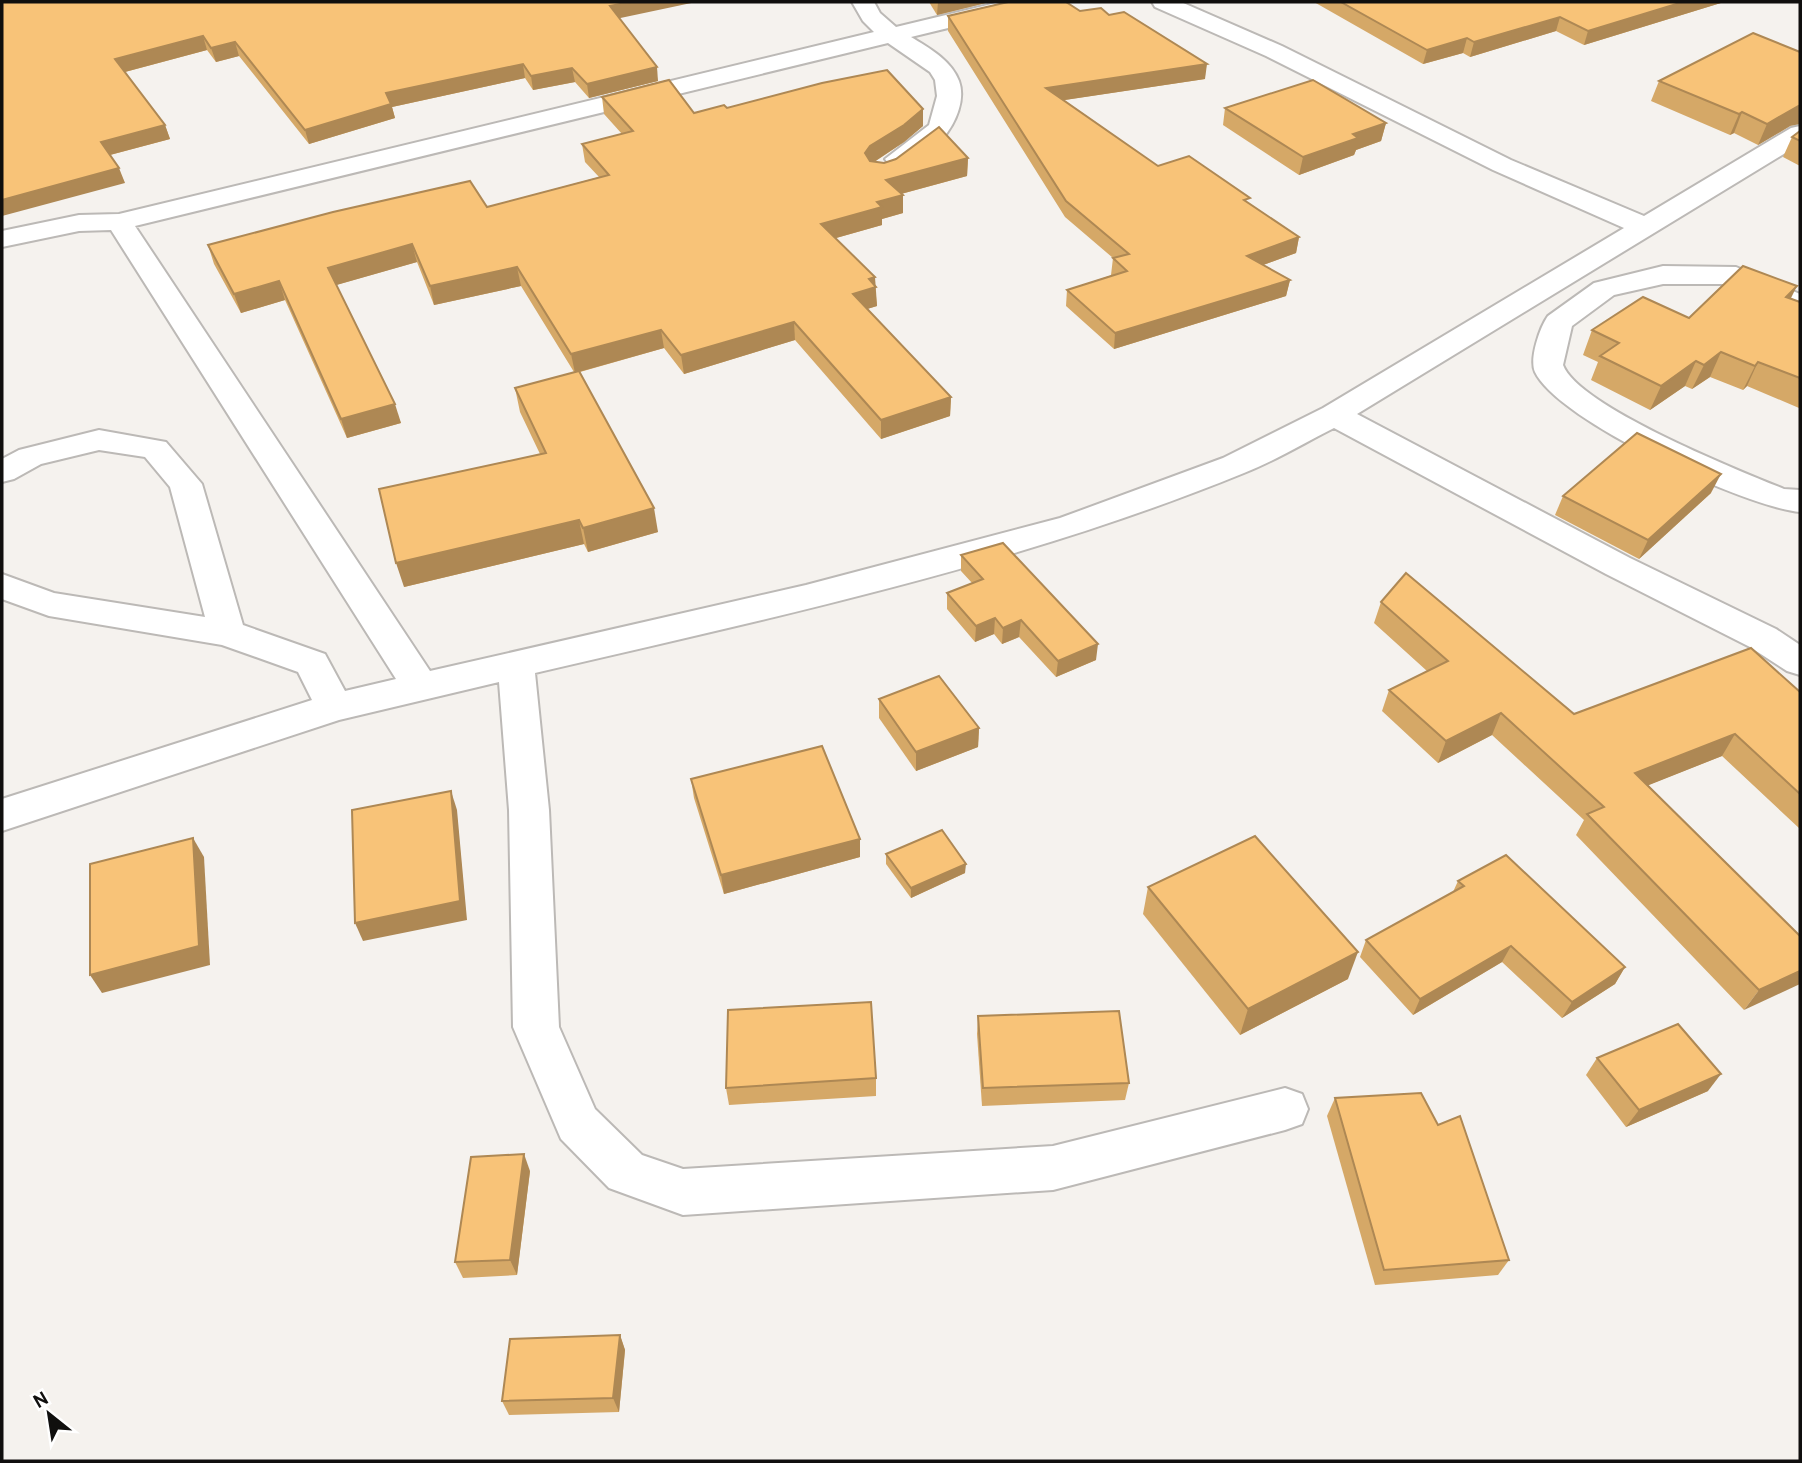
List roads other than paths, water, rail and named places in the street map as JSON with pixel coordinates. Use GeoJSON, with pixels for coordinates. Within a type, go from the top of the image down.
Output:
{"type":"FeatureCollection","features":[{"type":"Feature","properties":{"kind":"street"},"geometry":{"type":"LineString","coordinates":[[863,2],[870,18],[943,71],[950,84],[948,116],[937,132],[881,172]]}},
{"type":"Feature","properties":{"kind":"street"},"geometry":{"type":"LineString","coordinates":[[2,239],[79,223],[120,222],[1027,2]]}},
{"type":"Feature","properties":{"kind":"street"},"geometry":{"type":"LineString","coordinates":[[1163,2],[1274,51],[1502,165],[1646,227]]}},
{"type":"Feature","properties":{"kind":"street"},"geometry":{"type":"LineString","coordinates":[[2,815],[335,707],[806,597],[1071,526],[1235,464],[1334,415],[1800,132]]}},
{"type":"Feature","properties":{"kind":"street"},"geometry":{"type":"LineString","coordinates":[[120,222],[420,686]]}},
{"type":"Feature","properties":{"kind":"street"},"geometry":{"type":"LineString","coordinates":[[1800,304],[1736,275],[1663,275],[1604,289],[1558,322],[1548,365],[1551,373],[1570,394],[1670,454],[1779,499],[1800,501]]}},
{"type":"Feature","properties":{"kind":"street"},"geometry":{"type":"LineString","coordinates":[[1334,415],[1618,566],[1763,638],[1800,662]]}},
{"type":"Feature","properties":{"kind":"street"},"geometry":{"type":"LineString","coordinates":[[2,472],[30,457],[99,440],[155,449],[186,484],[227,634]]}},
{"type":"Feature","properties":{"kind":"street"},"geometry":{"type":"LineString","coordinates":[[2,586],[49,604],[227,634],[312,663],[335,707]]}},
{"type":"Feature","properties":{"kind":"street"},"geometry":{"type":"LineString","coordinates":[[516,664],[529,810],[536,1027],[578,1124],[626,1172],[683,1192],[1053,1168],[1284,1109]]}}]}
